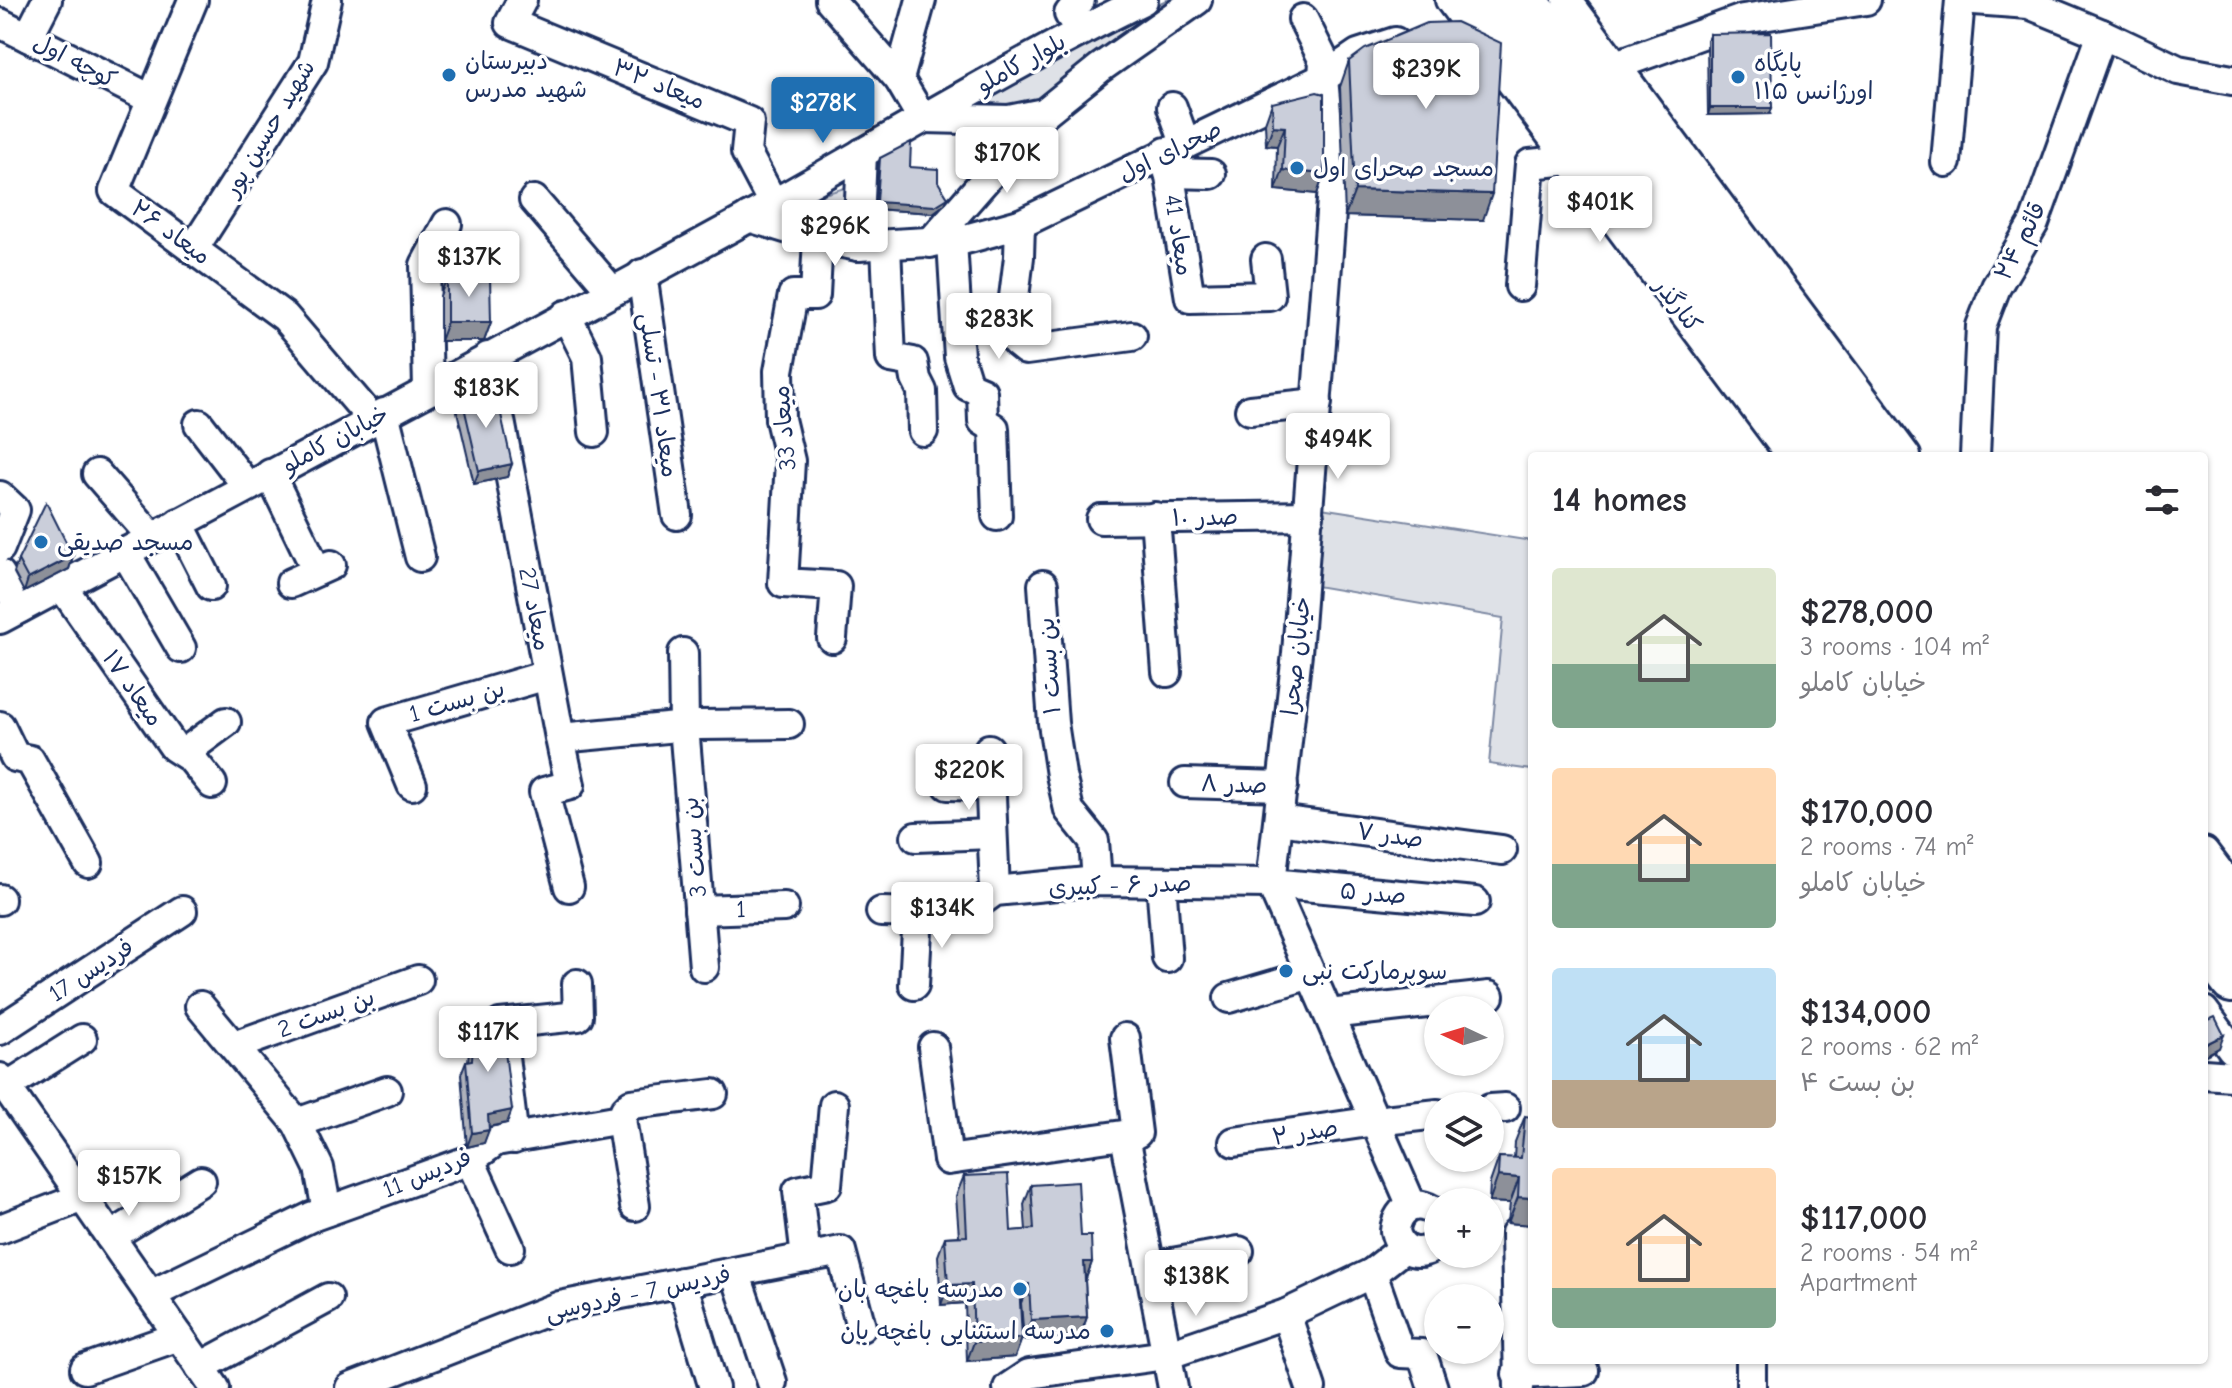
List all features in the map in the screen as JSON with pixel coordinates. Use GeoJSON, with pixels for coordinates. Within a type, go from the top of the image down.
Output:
{"type":"FeatureCollection","features":[{"type":"Feature","properties":{"kind":"highway"},"geometry":{"type":"LineString","coordinates":[[1487,0],[1830,452]]}},
{"type":"Feature","properties":{"kind":"highway"},"geometry":{"type":"LineString","coordinates":[[1525,0],[1868,452]]}},
{"type":"Feature","properties":{"kind":"highway"},"geometry":{"type":"LineString","coordinates":[[2208,899],[2232,931]]}},
{"type":"Feature","properties":{"kind":"highway"},"geometry":{"type":"LineString","coordinates":[[2208,949],[2232,981]]}},
{"type":"Feature","properties":{"kind":"street"},"geometry":{"type":"LineString","coordinates":[[28,37],[47,0]]}},
{"type":"Feature","properties":{"kind":"street","name":"میعاد ۲۶"},"geometry":{"type":"LineString","coordinates":[[193,0],[114,191],[285,317],[378,416]]}},
{"type":"Feature","properties":{"kind":"street","name":"شهید حسین پور"},"geometry":{"type":"LineString","coordinates":[[194,248],[313,62],[327,0]]}},
{"type":"Feature","properties":{"kind":"street","name":"میعاد ۳۲"},"geometry":{"type":"LineString","coordinates":[[522,0],[510,23],[749,122],[746,152],[773,203]]}},
{"type":"Feature","properties":{"kind":"street"},"geometry":{"type":"LineString","coordinates":[[830,0],[899,79],[922,118]]}},
{"type":"Feature","properties":{"kind":"street"},"geometry":{"type":"LineString","coordinates":[[899,79],[921,0]]}},
{"type":"Feature","properties":{"kind":"street"},"geometry":{"type":"LineString","coordinates":[[1080,0],[1069,14],[1081,30]]}},
{"type":"Feature","properties":{"kind":"street","name":"بلوار کاملو"},"geometry":{"type":"LineString","coordinates":[[922,118],[1081,30],[1143,0]]}},
{"type":"Feature","properties":{"kind":"street","name":"بلوار کاملو"},"geometry":{"type":"LineString","coordinates":[[922,118],[1009,120],[1044,113],[1100,68],[1197,0]]}},
{"type":"Feature","properties":{"kind":"street","name":"کنارگذر"},"geometry":{"type":"LineString","coordinates":[[1450,0],[1788,452]]}},
{"type":"Feature","properties":{"kind":"street"},"geometry":{"type":"LineString","coordinates":[[1567,0],[1903,452]]}},
{"type":"Feature","properties":{"kind":"street"},"geometry":{"type":"LineString","coordinates":[[1616,65],[1743,19],[1866,0]]}},
{"type":"Feature","properties":{"kind":"street"},"geometry":{"type":"LineString","coordinates":[[1946,162],[1960,0]]}},
{"type":"Feature","properties":{"kind":"street"},"geometry":{"type":"LineString","coordinates":[[1974,0],[2029,4],[2178,70],[2232,80]]}},
{"type":"Feature","properties":{"kind":"street","name":"خیابان صحرا"},"geometry":{"type":"LineString","coordinates":[[1271,883],[1309,516],[1333,187],[1324,61],[1303,19]]}},
{"type":"Feature","properties":{"kind":"street","name":"کوچه اول"},"geometry":{"type":"LineString","coordinates":[[0,23],[151,99]]}},
{"type":"Feature","properties":{"kind":"street","name":"قائم ۲۴"},"geometry":{"type":"LineString","coordinates":[[1975,452],[1981,326],[1996,287],[2034,223],[2102,34]]}},
{"type":"Feature","properties":{"kind":"street","name":"صحرای اول"},"geometry":{"type":"LineString","coordinates":[[773,203],[810,236],[872,246],[941,242],[1020,224],[1173,156],[1323,78],[1358,54],[1393,42],[1431,36],[1489,49]]}},
{"type":"Feature","properties":{"kind":"street"},"geometry":{"type":"LineString","coordinates":[[1172,107],[1173,156],[1211,174]]}},
{"type":"Feature","properties":{"kind":"street"},"geometry":{"type":"LineString","coordinates":[[997,516],[994,428],[983,421],[982,392],[968,386],[959,357],[941,242],[1044,113]]}},
{"type":"Feature","properties":{"kind":"street","name":"خیابان کاملو"},"geometry":{"type":"LineString","coordinates":[[10,614],[612,291],[922,118]]}},
{"type":"Feature","properties":{"kind":"street"},"geometry":{"type":"LineString","coordinates":[[862,153],[872,246],[891,358],[913,362],[922,391],[923,431]]}},
{"type":"Feature","properties":{"kind":"street","name":"میعاد 41"},"geometry":{"type":"LineString","coordinates":[[1173,156],[1190,298],[1270,296],[1266,259]]}},
{"type":"Feature","properties":{"kind":"street"},"geometry":{"type":"LineString","coordinates":[[1520,286],[1530,164],[1570,160]]}},
{"type":"Feature","properties":{"kind":"street"},"geometry":{"type":"LineString","coordinates":[[534,200],[612,291]]}},
{"type":"Feature","properties":{"kind":"street"},"geometry":{"type":"LineString","coordinates":[[773,203],[790,205],[792,225],[810,236]]}},
{"type":"Feature","properties":{"kind":"street"},"geometry":{"type":"LineString","coordinates":[[428,389],[425,265],[447,224]]}},
{"type":"Feature","properties":{"kind":"street"},"geometry":{"type":"LineString","coordinates":[[1020,224],[1010,329],[1016,342],[1026,350],[1132,336]]}},
{"type":"Feature","properties":{"kind":"street","name":"میعاد 33"},"geometry":{"type":"LineString","coordinates":[[810,236],[815,295],[793,295],[779,371],[780,419],[790,461],[783,583],[836,586],[832,638]]}},
{"type":"Feature","properties":{"kind":"street","name":"میعاد ۳۱ - تسلی"},"geometry":{"type":"LineString","coordinates":[[642,274],[677,515]]}},
{"type":"Feature","properties":{"kind":"street"},"geometry":{"type":"LineString","coordinates":[[566,315],[587,357],[594,432]]}},
{"type":"Feature","properties":{"kind":"street","name":"میعاد 27"},"geometry":{"type":"LineString","coordinates":[[488,357],[560,738]]}},
{"type":"Feature","properties":{"kind":"street"},"geometry":{"type":"LineString","coordinates":[[1250,410],[1317,403]]}},
{"type":"Feature","properties":{"kind":"street"},"geometry":{"type":"LineString","coordinates":[[378,416],[420,557]]}},
{"type":"Feature","properties":{"kind":"street"},"geometry":{"type":"LineString","coordinates":[[199,424],[259,480],[313,573]]}},
{"type":"Feature","properties":{"kind":"street"},"geometry":{"type":"LineString","coordinates":[[97,474],[152,537]]}},
{"type":"Feature","properties":{"kind":"street"},"geometry":{"type":"LineString","coordinates":[[0,496],[15,510],[0,548]]}},
{"type":"Feature","properties":{"kind":"street","name":"صدر ۱۰"},"geometry":{"type":"LineString","coordinates":[[1101,519],[1309,516]]}},
{"type":"Feature","properties":{"kind":"street"},"geometry":{"type":"LineString","coordinates":[[1155,517],[1167,672]]}},
{"type":"Feature","properties":{"kind":"street"},"geometry":{"type":"LineString","coordinates":[[179,523],[211,586]]}},
{"type":"Feature","properties":{"kind":"street"},"geometry":{"type":"LineString","coordinates":[[125,552],[181,648]]}},
{"type":"Feature","properties":{"kind":"street"},"geometry":{"type":"LineString","coordinates":[[0,574],[10,614]]}},
{"type":"Feature","properties":{"kind":"street","name":"بن بست ۱"},"geometry":{"type":"LineString","coordinates":[[1043,585],[1053,723],[1061,775],[1069,810],[1094,841],[1097,881]]}},
{"type":"Feature","properties":{"kind":"street","name":"میعاد ۱۷"},"geometry":{"type":"LineString","coordinates":[[62,586],[174,747],[184,753],[212,784]]}},
{"type":"Feature","properties":{"kind":"street","name":"بن بست 3"},"geometry":{"type":"LineString","coordinates":[[683,653],[684,726],[704,967]]}},
{"type":"Feature","properties":{"kind":"street","name":"بن بست 1"},"geometry":{"type":"LineString","coordinates":[[412,785],[386,722],[547,675]]}},
{"type":"Feature","properties":{"kind":"street"},"geometry":{"type":"LineString","coordinates":[[184,753],[226,722]]}},
{"type":"Feature","properties":{"kind":"street"},"geometry":{"type":"LineString","coordinates":[[569,887],[544,792],[570,785],[560,738],[684,726],[789,724]]}},
{"type":"Feature","properties":{"kind":"street"},"geometry":{"type":"LineString","coordinates":[[0,726],[15,757],[30,760],[88,863]]}},
{"type":"Feature","properties":{"kind":"street"},"geometry":{"type":"LineString","coordinates":[[989,749],[995,891]]}},
{"type":"Feature","properties":{"kind":"street","name":"صدر ۸"},"geometry":{"type":"LineString","coordinates":[[1185,783],[1283,786]]}},
{"type":"Feature","properties":{"kind":"street"},"geometry":{"type":"LineString","coordinates":[[948,785],[991,786]]}},
{"type":"Feature","properties":{"kind":"street","name":"صدر ۷"},"geometry":{"type":"LineString","coordinates":[[1279,820],[1502,850]]}},
{"type":"Feature","properties":{"kind":"street"},"geometry":{"type":"LineString","coordinates":[[916,837],[991,834]]}},
{"type":"Feature","properties":{"kind":"street"},"geometry":{"type":"LineString","coordinates":[[2208,857],[2232,889]]}},
{"type":"Feature","properties":{"kind":"street","name":"صدر ۶ - کبیری"},"geometry":{"type":"LineString","coordinates":[[881,912],[963,914],[995,891],[1097,881],[1271,883]]}},
{"type":"Feature","properties":{"kind":"street"},"geometry":{"type":"LineString","coordinates":[[1161,882],[1167,958]]}},
{"type":"Feature","properties":{"kind":"street"},"geometry":{"type":"LineString","coordinates":[[1271,883],[1375,1121],[1424,1208]]}},
{"type":"Feature","properties":{"kind":"street","name":"صدر ۵"},"geometry":{"type":"LineString","coordinates":[[1271,883],[1475,902]]}},
{"type":"Feature","properties":{"kind":"street","name":"1"},"geometry":{"type":"LineString","coordinates":[[699,910],[784,907]]}},
{"type":"Feature","properties":{"kind":"street","name":"فردیس 17"},"geometry":{"type":"LineString","coordinates":[[0,1030],[182,911]]}},
{"type":"Feature","properties":{"kind":"street"},"geometry":{"type":"LineString","coordinates":[[914,985],[918,913]]}},
{"type":"Feature","properties":{"kind":"street"},"geometry":{"type":"LineString","coordinates":[[1229,998],[1311,974]]}},
{"type":"Feature","properties":{"kind":"street","name":"بن بست 2"},"geometry":{"type":"LineString","coordinates":[[234,1046],[418,980]]}},
{"type":"Feature","properties":{"kind":"street"},"geometry":{"type":"LineString","coordinates":[[514,1139],[500,1024],[578,1016],[577,984]]}},
{"type":"Feature","properties":{"kind":"street"},"geometry":{"type":"LineString","coordinates":[[1329,1014],[1424,1003]]}},
{"type":"Feature","properties":{"kind":"street"},"geometry":{"type":"LineString","coordinates":[[200,1006],[297,1123],[319,1168],[327,1211]]}},
{"type":"Feature","properties":{"kind":"street"},"geometry":{"type":"LineString","coordinates":[[2208,1016],[2232,1049]]}},
{"type":"Feature","properties":{"kind":"street"},"geometry":{"type":"LineString","coordinates":[[933,1047],[948,1160],[1137,1133],[1125,1038]]}},
{"type":"Feature","properties":{"kind":"street"},"geometry":{"type":"LineString","coordinates":[[82,1039],[7,1098],[83,1197],[208,1378],[328,1298]]}},
{"type":"Feature","properties":{"kind":"street"},"geometry":{"type":"LineString","coordinates":[[2208,1074],[2232,1076]]}},
{"type":"Feature","properties":{"kind":"street"},"geometry":{"type":"LineString","coordinates":[[297,1123],[387,1091]]}},
{"type":"Feature","properties":{"kind":"street","name":"فردیس 11"},"geometry":{"type":"LineString","coordinates":[[150,1295],[327,1211],[470,1160],[496,1141],[621,1119],[631,1104],[713,1094]]}},
{"type":"Feature","properties":{"kind":"street"},"geometry":{"type":"LineString","coordinates":[[806,1258],[798,1191],[827,1185],[834,1105]]}},
{"type":"Feature","properties":{"kind":"street","name":"صدر ۲"},"geometry":{"type":"LineString","coordinates":[[1234,1142],[1424,1116]]}},
{"type":"Feature","properties":{"kind":"street"},"geometry":{"type":"LineString","coordinates":[[621,1119],[635,1206]]}},
{"type":"Feature","properties":{"kind":"street"},"geometry":{"type":"LineString","coordinates":[[1125,1136],[1173,1388]]}},
{"type":"Feature","properties":{"kind":"street"},"geometry":{"type":"LineString","coordinates":[[470,1160],[510,1248]]}},
{"type":"Feature","properties":{"kind":"street"},"geometry":{"type":"LineString","coordinates":[[110,1237],[201,1181]]}},
{"type":"Feature","properties":{"kind":"street"},"geometry":{"type":"LineString","coordinates":[[0,1229],[83,1197]]}},
{"type":"Feature","properties":{"kind":"street"},"geometry":{"type":"LineString","coordinates":[[1424,1210],[1401,1213],[1395,1224],[1396,1238],[1404,1248],[1424,1252]]}},
{"type":"Feature","properties":{"kind":"street"},"geometry":{"type":"LineString","coordinates":[[1513,1233],[1518,1381],[1584,1371]]}},
{"type":"Feature","properties":{"kind":"street"},"geometry":{"type":"LineString","coordinates":[[1023,1383],[1166,1355],[1286,1314],[1372,1273],[1404,1248]]}},
{"type":"Feature","properties":{"kind":"street","name":"فردیس 7 - فردوسی"},"geometry":{"type":"LineString","coordinates":[[350,1388],[560,1306],[841,1251],[861,1327]]}},
{"type":"Feature","properties":{"kind":"street"},"geometry":{"type":"LineString","coordinates":[[1150,1267],[1239,1251]]}},
{"type":"Feature","properties":{"kind":"street"},"geometry":{"type":"LineString","coordinates":[[735,1272],[772,1382]]}},
{"type":"Feature","properties":{"kind":"street"},"geometry":{"type":"LineString","coordinates":[[1372,1273],[1400,1353],[1422,1354],[1433,1388]]}},
{"type":"Feature","properties":{"kind":"street"},"geometry":{"type":"LineString","coordinates":[[682,1282],[714,1388]]}},
{"type":"Feature","properties":{"kind":"street"},"geometry":{"type":"LineString","coordinates":[[1286,1314],[1311,1388]]}},
{"type":"Feature","properties":{"kind":"street"},"geometry":{"type":"LineString","coordinates":[[85,1369],[179,1336]]}},
{"type":"Feature","properties":{"kind":"street"},"geometry":{"type":"LineString","coordinates":[[1751,1364],[1751,1388]]}},
{"type":"Feature","properties":{"kind":"shaded area"},"geometry":{"type":"Polygon","coordinates":[[[1166,0],[1174,0],[1033,107],[983,102],[1017,77],[1166,0]]]}},
{"type":"Feature","properties":{"kind":"shaded area"},"geometry":{"type":"Polygon","coordinates":[[[848,187],[847,228],[799,210],[800,201],[848,187]]]}},
{"type":"Feature","properties":{"kind":"shaded area"},"geometry":{"type":"Polygon","coordinates":[[[1321,508],[1528,540],[1528,769],[1489,764],[1503,618],[1316,586],[1321,508]]]}},
{"type":"Feature","properties":{"kind":"building"},"geometry":{"type":"Polygon","coordinates":[[[1456,22],[1501,43],[1492,194],[1355,190],[1349,61],[1365,49],[1427,23],[1456,22]]]}},
{"type":"Feature","properties":{"kind":"building","name":"پایگاه اورژانس ۱۱۵"},"geometry":{"type":"Polygon","coordinates":[[[1771,33],[1772,108],[1710,108],[1710,34],[1771,33]]]}},
{"type":"Feature","properties":{"kind":"building"},"geometry":{"type":"Polygon","coordinates":[[[1317,92],[1324,94],[1324,174],[1283,170],[1285,127],[1273,126],[1272,103],[1317,92]]]}},
{"type":"Feature","properties":{"kind":"building"},"geometry":{"type":"Polygon","coordinates":[[[911,142],[910,167],[938,169],[938,182],[948,198],[935,206],[877,202],[880,158],[911,142]]]}},
{"type":"Feature","properties":{"kind":"building"},"geometry":{"type":"Polygon","coordinates":[[[490,276],[491,322],[447,322],[447,277],[490,276]]]}},
{"type":"Feature","properties":{"kind":"building"},"geometry":{"type":"Polygon","coordinates":[[[489,388],[492,402],[498,401],[512,464],[479,471],[461,394],[489,388]]]}},
{"type":"Feature","properties":{"kind":"building","name":"مسجد صدیقی"},"geometry":{"type":"Polygon","coordinates":[[[46,502],[73,556],[28,579],[18,560],[46,502]]]}},
{"type":"Feature","properties":{"kind":"building"},"geometry":{"type":"Polygon","coordinates":[[[2215,1017],[2224,1035],[2208,1043],[2208,1020],[2215,1017]]]}},
{"type":"Feature","properties":{"kind":"building"},"geometry":{"type":"Polygon","coordinates":[[[501,1018],[512,1110],[488,1115],[489,1130],[472,1133],[466,1061],[472,1060],[475,1019],[501,1018]]]}},
{"type":"Feature","properties":{"kind":"building"},"geometry":{"type":"Polygon","coordinates":[[[1525,1116],[1528,1116],[1528,1198],[1518,1197],[1519,1178],[1498,1176],[1498,1172],[1504,1172],[1504,1157],[1521,1158],[1525,1116]]]}},
{"type":"Feature","properties":{"kind":"building"},"geometry":{"type":"Polygon","coordinates":[[[1008,1174],[1011,1231],[1034,1229],[1031,1185],[1078,1182],[1081,1236],[1091,1236],[1092,1262],[1084,1262],[1087,1317],[1031,1320],[1029,1284],[1019,1284],[1022,1338],[974,1342],[972,1284],[948,1285],[945,1237],[967,1236],[964,1176],[1008,1174]]]}},
{"type":"Feature","properties":{"kind":"place","name":"دبیرستان شهید مدرس"},"geometry":{"type":"Point","coordinates":[449,75]}},
{"type":"Feature","properties":{"kind":"place","name":"پایگاه اورژانس ۱۱۵"},"geometry":{"type":"Point","coordinates":[1738,77]}},
{"type":"Feature","properties":{"kind":"place","name":"مسجد صحرای اول"},"geometry":{"type":"Point","coordinates":[1297,168]}},
{"type":"Feature","properties":{"kind":"place","name":"مسجد صدیقی"},"geometry":{"type":"Point","coordinates":[41,542]}},
{"type":"Feature","properties":{"kind":"place","name":"سوپرمارکت نبی"},"geometry":{"type":"Point","coordinates":[1286,971]}},
{"type":"Feature","properties":{"kind":"place","name":"مدرسه باغچه بان"},"geometry":{"type":"Point","coordinates":[1020,1289]}},
{"type":"Feature","properties":{"kind":"place","name":"مدرسه استثنایی باغچه بان"},"geometry":{"type":"Point","coordinates":[1107,1331]}}]}
